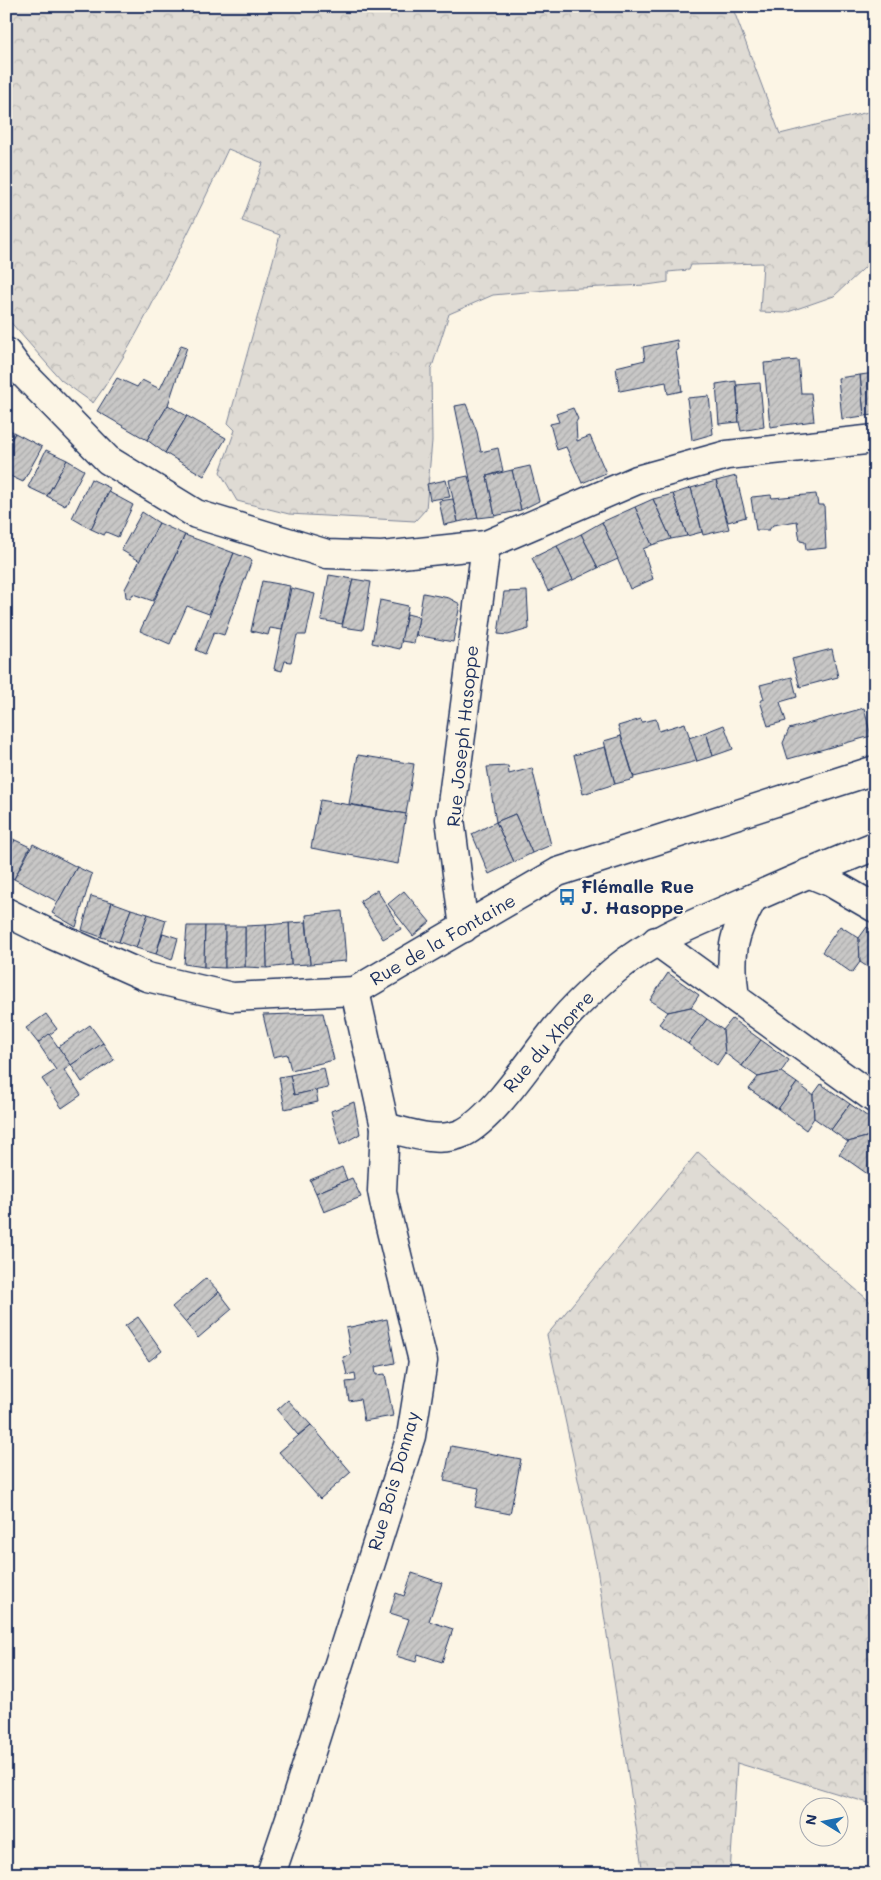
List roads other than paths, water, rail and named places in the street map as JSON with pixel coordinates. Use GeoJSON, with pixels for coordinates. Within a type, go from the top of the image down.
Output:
{"type":"FeatureCollection","features":[{"type":"Feature","properties":{"kind":"street"},"geometry":{"type":"LineString","coordinates":[[6,352],[17,367],[108,460],[196,514],[327,554],[382,556],[486,545],[637,480],[727,455],[875,439]]}},
{"type":"Feature","properties":{"kind":"street","name":"Rue Joseph Hasoppe"},"geometry":{"type":"LineString","coordinates":[[464,928],[450,819],[486,545]]}},
{"type":"Feature","properties":{"kind":"street","name":"Rue de la Fontaine"},"geometry":{"type":"LineString","coordinates":[[6,912],[48,934],[147,977],[232,997],[355,991],[558,872],[875,770]]}},
{"type":"Feature","properties":{"kind":"street","name":"Rue du Xhorre"},"geometry":{"type":"LineString","coordinates":[[384,1128],[418,1136],[444,1138],[462,1133],[480,1121],[500,1100],[558,1026],[582,1000],[617,969],[656,941],[808,873],[875,846]]}},
{"type":"Feature","properties":{"kind":"street"},"geometry":{"type":"LineString","coordinates":[[808,873],[830,882],[875,908]]}},
{"type":"Feature","properties":{"kind":"street"},"geometry":{"type":"LineString","coordinates":[[735,997],[731,954],[736,932],[753,898]]}},
{"type":"Feature","properties":{"kind":"street"},"geometry":{"type":"LineString","coordinates":[[656,941],[875,1099]]}},
{"type":"Feature","properties":{"kind":"street","name":"Rue Bois Donnay"},"geometry":{"type":"LineString","coordinates":[[271,1874],[292,1815],[410,1436],[423,1361],[382,1191],[384,1128],[355,991]]}},
{"type":"Feature","properties":{"kind":"place","name":"Flémalle Rue J. Hasoppe"},"geometry":{"type":"Point","coordinates":[567,897]}}]}
